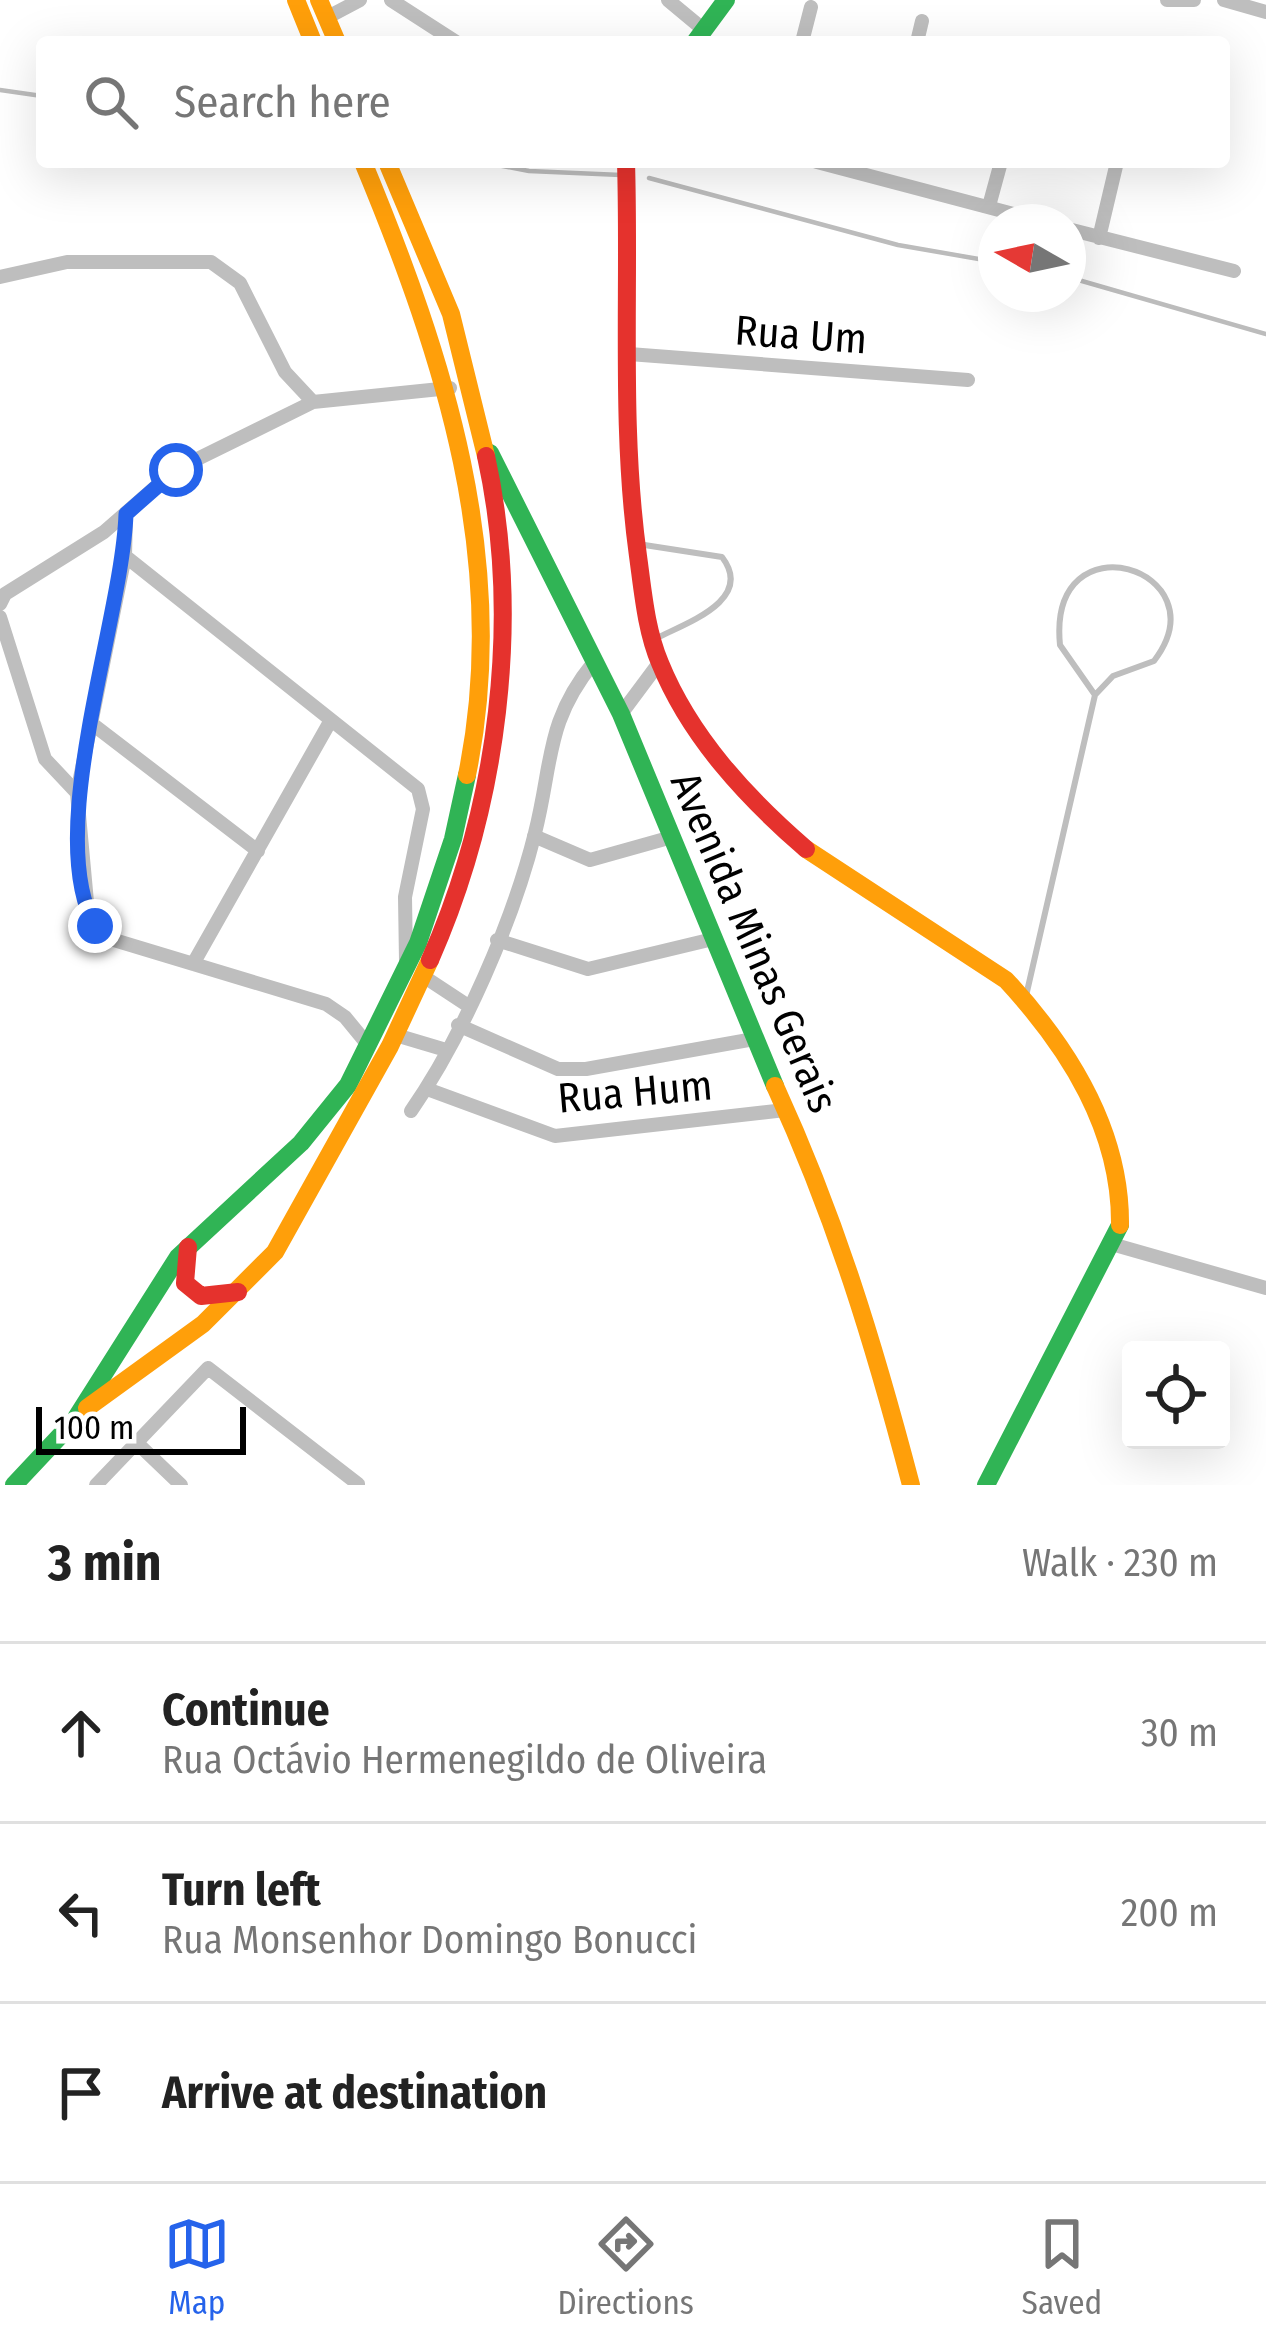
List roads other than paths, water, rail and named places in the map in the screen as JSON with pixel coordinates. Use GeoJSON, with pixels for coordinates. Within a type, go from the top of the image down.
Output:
{"type":"FeatureCollection","features":[{"type":"Feature","properties":{"kind":"main road"},"geometry":{"type":"LineString","coordinates":[[296,0],[311,36]]}},
{"type":"Feature","properties":{"kind":"main road"},"geometry":{"type":"LineString","coordinates":[[700,36],[726,0]]}},
{"type":"Feature","properties":{"kind":"main road"},"geometry":{"type":"LineString","coordinates":[[77,1416],[212,1318],[267,1263],[399,1036],[455,833],[479,696],[477,531],[450,388],[415,280],[366,168]]}},
{"type":"Feature","properties":{"kind":"main road"},"geometry":{"type":"LineString","coordinates":[[14,1485],[77,1416],[188,1247],[317,1125],[416,975],[474,843],[498,717],[502,586],[486,446],[458,339],[389,168]]}},
{"type":"Feature","properties":{"kind":"main road"},"geometry":{"type":"LineString","coordinates":[[626,168],[629,476],[636,544],[659,663],[708,746],[782,829],[840,874],[1006,980],[1025,999],[1095,1111],[1123,1208],[1118,1239],[986,1485]]}},
{"type":"Feature","properties":{"kind":"main road","name":"Avenida Minas Gerais"},"geometry":{"type":"LineString","coordinates":[[486,446],[621,715],[754,1039],[826,1197],[865,1308],[911,1485]]}},
{"type":"Feature","properties":{"kind":"main road"},"geometry":{"type":"LineString","coordinates":[[188,1247],[185,1283],[201,1296],[238,1292]]}},
{"type":"Feature","properties":{"kind":"street"},"geometry":{"type":"LineString","coordinates":[[323,9],[360,0]]}},
{"type":"Feature","properties":{"kind":"street"},"geometry":{"type":"LineString","coordinates":[[391,0],[447,36]]}},
{"type":"Feature","properties":{"kind":"street"},"geometry":{"type":"LineString","coordinates":[[668,0],[700,36]]}},
{"type":"Feature","properties":{"kind":"street"},"geometry":{"type":"LineString","coordinates":[[1167,0],[1194,0]]}},
{"type":"Feature","properties":{"kind":"street"},"geometry":{"type":"LineString","coordinates":[[1224,0],[1266,12]]}},
{"type":"Feature","properties":{"kind":"street"},"geometry":{"type":"LineString","coordinates":[[804,36],[811,7]]}},
{"type":"Feature","properties":{"kind":"street"},"geometry":{"type":"LineString","coordinates":[[918,36],[922,21]]}},
{"type":"Feature","properties":{"kind":"street"},"geometry":{"type":"LineString","coordinates":[[842,168],[981,204]]}},
{"type":"Feature","properties":{"kind":"street"},"geometry":{"type":"LineString","coordinates":[[883,178],[886,168]]}},
{"type":"Feature","properties":{"kind":"street"},"geometry":{"type":"LineString","coordinates":[[990,204],[999,168]]}},
{"type":"Feature","properties":{"kind":"street"},"geometry":{"type":"LineString","coordinates":[[1099,238],[1116,168]]}},
{"type":"Feature","properties":{"kind":"street"},"geometry":{"type":"LineString","coordinates":[[1086,234],[1234,271]]}},
{"type":"Feature","properties":{"kind":"street"},"geometry":{"type":"LineString","coordinates":[[0,277],[67,262],[211,262],[240,283],[285,372],[313,402]]}},
{"type":"Feature","properties":{"kind":"street","name":"Rua Um"},"geometry":{"type":"LineString","coordinates":[[629,354],[968,380]]}},
{"type":"Feature","properties":{"kind":"street"},"geometry":{"type":"LineString","coordinates":[[0,604],[5,594],[126,514],[176,470],[313,402],[450,388]]}},
{"type":"Feature","properties":{"kind":"street"},"geometry":{"type":"LineString","coordinates":[[126,514],[125,556],[77,793],[84,897],[95,926],[114,940],[326,1004],[345,1017],[368,1045]]}},
{"type":"Feature","properties":{"kind":"street"},"geometry":{"type":"LineString","coordinates":[[125,556],[411,781],[422,797],[405,898],[416,975],[467,1005]]}},
{"type":"Feature","properties":{"kind":"street"},"geometry":{"type":"LineString","coordinates":[[0,616],[45,759],[77,793]]}},
{"type":"Feature","properties":{"kind":"street"},"geometry":{"type":"LineString","coordinates":[[411,1111],[427,1089],[497,940],[535,836],[560,710],[594,662]]}},
{"type":"Feature","properties":{"kind":"street"},"geometry":{"type":"LineString","coordinates":[[621,715],[659,663]]}},
{"type":"Feature","properties":{"kind":"street"},"geometry":{"type":"LineString","coordinates":[[194,964],[331,720]]}},
{"type":"Feature","properties":{"kind":"street"},"geometry":{"type":"LineString","coordinates":[[92,723],[258,851]]}},
{"type":"Feature","properties":{"kind":"street"},"geometry":{"type":"LineString","coordinates":[[535,836],[590,860],[672,836]]}},
{"type":"Feature","properties":{"kind":"street"},"geometry":{"type":"LineString","coordinates":[[497,940],[564,966],[588,969],[713,939]]}},
{"type":"Feature","properties":{"kind":"street"},"geometry":{"type":"LineString","coordinates":[[458,1025],[558,1069],[586,1069],[754,1039]]}},
{"type":"Feature","properties":{"kind":"street"},"geometry":{"type":"LineString","coordinates":[[399,1036],[446,1050]]}},
{"type":"Feature","properties":{"kind":"street","name":"Rua Hum"},"geometry":{"type":"LineString","coordinates":[[427,1089],[555,1136],[785,1110]]}},
{"type":"Feature","properties":{"kind":"street"},"geometry":{"type":"LineString","coordinates":[[1118,1239],[1266,1288]]}},
{"type":"Feature","properties":{"kind":"street"},"geometry":{"type":"LineString","coordinates":[[96,1485],[208,1368],[358,1484]]}},
{"type":"Feature","properties":{"kind":"street"},"geometry":{"type":"LineString","coordinates":[[136,1442],[181,1485]]}},
{"type":"Feature","properties":{"kind":"lane"},"geometry":{"type":"LineString","coordinates":[[636,544],[722,557],[730,574],[729,590],[717,606],[654,640]]}},
{"type":"Feature","properties":{"kind":"lane"},"geometry":{"type":"LineString","coordinates":[[1025,999],[1095,695],[1105,680],[1154,661],[1161,652],[1171,602],[1161,585],[1147,577],[1100,566],[1081,574],[1065,598],[1060,645],[1095,695]]}},
{"type":"Feature","properties":{"kind":"waterway"},"geometry":{"type":"LineString","coordinates":[[0,90],[36,95]]}},
{"type":"Feature","properties":{"kind":"waterway"},"geometry":{"type":"LineString","coordinates":[[513,168],[621,175]]}},
{"type":"Feature","properties":{"kind":"waterway"},"geometry":{"type":"LineString","coordinates":[[649,178],[898,245],[978,259]]}},
{"type":"Feature","properties":{"kind":"waterway"},"geometry":{"type":"LineString","coordinates":[[1086,282],[1266,334]]}}]}
